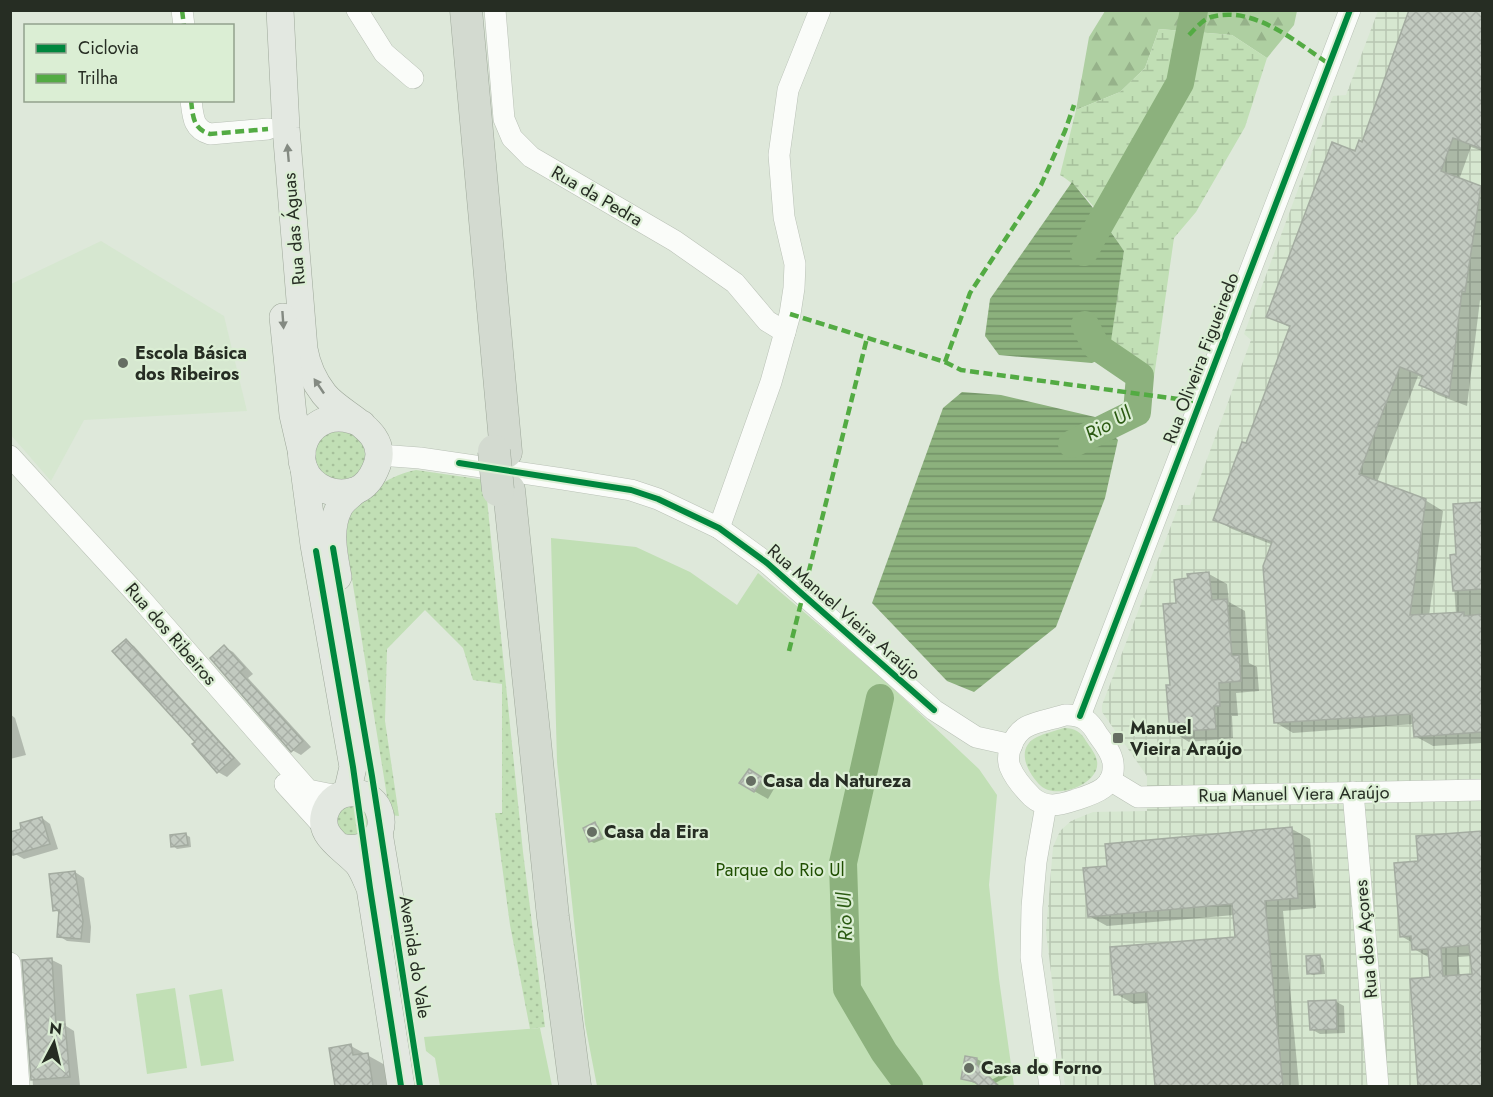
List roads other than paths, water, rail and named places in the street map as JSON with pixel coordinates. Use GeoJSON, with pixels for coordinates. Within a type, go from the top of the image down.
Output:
{"type":"FeatureCollection","features":[{"type":"Feature","properties":{"kind":"highway"},"geometry":{"type":"LineString","coordinates":[[451,10],[504,490],[575,1086]]}},
{"type":"Feature","properties":{"kind":"highway"},"geometry":{"type":"LineString","coordinates":[[466,10],[500,452]]}},
{"type":"Feature","properties":{"kind":"highway"},"geometry":{"type":"LineString","coordinates":[[504,490],[541,918],[563,1086]]}},
{"type":"Feature","properties":{"kind":"main road","name":"Rua das Águas"},"geometry":{"type":"LineString","coordinates":[[262,10],[268,129],[285,349],[293,415],[303,462]]}},
{"type":"Feature","properties":{"kind":"main road","name":"Rua das Águas"},"geometry":{"type":"LineString","coordinates":[[280,10],[286,128],[306,357],[314,379],[325,395],[344,413],[362,424]]}},
{"type":"Feature","properties":{"kind":"main road"},"geometry":{"type":"LineString","coordinates":[[340,417],[352,419],[371,432],[377,443],[379,455],[373,477],[355,491],[343,494],[320,488],[311,480],[303,462],[304,443],[309,432],[328,419],[340,417]]}},
{"type":"Feature","properties":{"kind":"main road","name":"Avenida do Vale"},"geometry":{"type":"LineString","coordinates":[[303,462],[314,545],[353,767],[352,796]]}},
{"type":"Feature","properties":{"kind":"main road","name":"Avenida do Vale"},"geometry":{"type":"LineString","coordinates":[[355,491],[339,505],[333,522],[333,548],[372,776],[352,796],[331,801],[326,809],[332,837],[359,866],[370,888],[401,1086]]}},
{"type":"Feature","properties":{"kind":"main road","name":"Avenida do Vale"},"geometry":{"type":"LineString","coordinates":[[352,796],[378,806],[381,815],[379,833],[420,1086]]}},
{"type":"Feature","properties":{"kind":"main road"},"geometry":{"type":"LineString","coordinates":[[332,837],[349,850],[367,846],[379,833]]}},
{"type":"Feature","properties":{"kind":"street"},"geometry":{"type":"LineString","coordinates":[[357,10],[384,52],[413,78]]}},
{"type":"Feature","properties":{"kind":"street","name":"Rua da Pedra"},"geometry":{"type":"LineString","coordinates":[[495,10],[504,118],[512,138],[531,157],[675,242],[735,283],[767,321],[785,332]]}},
{"type":"Feature","properties":{"kind":"street"},"geometry":{"type":"LineString","coordinates":[[719,528],[771,382],[793,297],[795,264],[784,217],[779,155],[788,90],[820,10]]}},
{"type":"Feature","properties":{"kind":"street","name":"Rua Oliveira Figueiredo"},"geometry":{"type":"LineString","coordinates":[[1080,716],[1350,10]]}},
{"type":"Feature","properties":{"kind":"street"},"geometry":{"type":"LineString","coordinates":[[191,102],[195,124],[203,132],[210,134],[268,129]]}},
{"type":"Feature","properties":{"kind":"street","name":"Rua Manuel Vieira Araújo"},"geometry":{"type":"LineString","coordinates":[[379,455],[459,463],[631,490],[658,499],[719,528],[766,563],[934,710],[976,736],[1012,745]]}},
{"type":"Feature","properties":{"kind":"street","name":"Rua dos Ribeiros"},"geometry":{"type":"LineString","coordinates":[[10,456],[141,599],[308,790],[352,796]]}},
{"type":"Feature","properties":{"kind":"street","name":"Rua dos Ribeiros"},"geometry":{"type":"LineString","coordinates":[[10,473],[332,837]]}},
{"type":"Feature","properties":{"kind":"street"},"geometry":{"type":"LineString","coordinates":[[1065,715],[1080,716],[1092,724],[1112,757],[1114,765],[1110,780],[1098,793],[1062,804],[1046,805],[1031,796],[1010,767],[1012,745],[1026,727],[1065,715]]}},
{"type":"Feature","properties":{"kind":"street","name":"Rua Manuel Viera Araújo"},"geometry":{"type":"LineString","coordinates":[[1110,780],[1138,797],[1482,790]]}},
{"type":"Feature","properties":{"kind":"street","name":"Rua dos Açores"},"geometry":{"type":"LineString","coordinates":[[1353,792],[1378,1086]]}},
{"type":"Feature","properties":{"kind":"street"},"geometry":{"type":"LineString","coordinates":[[1046,805],[1035,862],[1032,957],[1050,1086]]}},
{"type":"Feature","properties":{"kind":"street"},"geometry":{"type":"LineString","coordinates":[[10,963],[16,1078]]}},
{"type":"Feature","properties":{"kind":"waterway","name":"Rio Ul"},"geometry":{"type":"LineString","coordinates":[[1084,252],[1180,83],[1194,10]]}},
{"type":"Feature","properties":{"kind":"waterway","name":"Rio Ul"},"geometry":{"type":"LineString","coordinates":[[1072,444],[1137,412],[1140,376],[1096,346],[1085,325]]}},
{"type":"Feature","properties":{"kind":"waterway","name":"Rio Ul"},"geometry":{"type":"LineString","coordinates":[[880,698],[843,863],[847,989],[884,1052],[909,1086]]}},
{"type":"Feature","properties":{"kind":"waterway"},"geometry":{"type":"LineString","coordinates":[[984,1086],[1012,1072]]}},
{"type":"Feature","properties":{"kind":"place","name":"Escola Básica dos Ribeiros"},"geometry":{"type":"Point","coordinates":[123,363]}},
{"type":"Feature","properties":{"kind":"place","name":"Manuel Vieira Araújo"},"geometry":{"type":"Point","coordinates":[1118,738]}},
{"type":"Feature","properties":{"kind":"place","name":"Casa da Natureza"},"geometry":{"type":"Point","coordinates":[751,781]}},
{"type":"Feature","properties":{"kind":"place","name":"Casa da Eira"},"geometry":{"type":"Point","coordinates":[592,832]}},
{"type":"Feature","properties":{"kind":"place","name":"Casa do Forno"},"geometry":{"type":"Point","coordinates":[969,1068]}},
{"type":"Feature","properties":{"kind":"park label","name":"Parque do Rio Ul"},"geometry":{"type":"Point","coordinates":[780,870]}}]}
